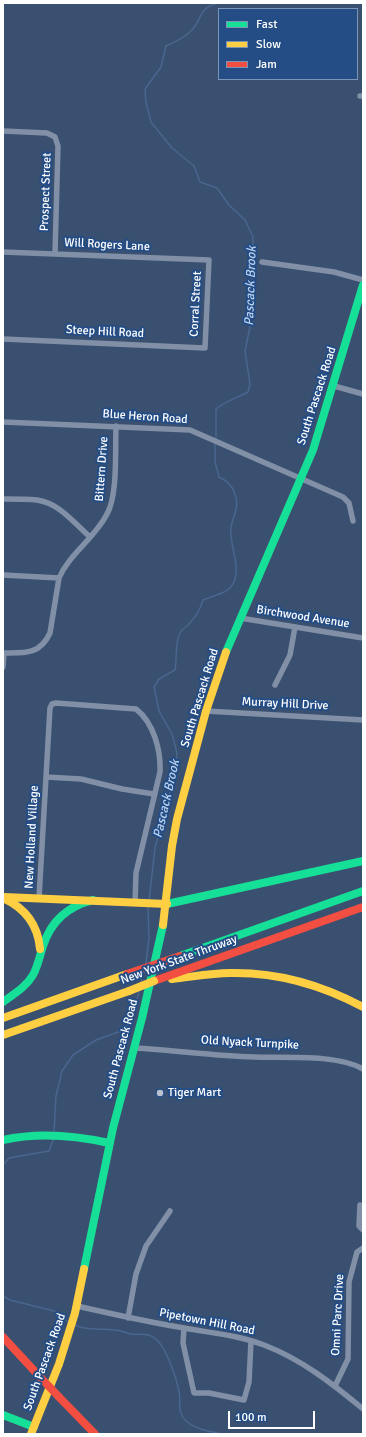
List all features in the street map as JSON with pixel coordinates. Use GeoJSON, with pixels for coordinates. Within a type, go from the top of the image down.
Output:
{"type":"FeatureCollection","features":[{"type":"Feature","properties":{"kind":"main road","name":"South Pascack Road"},"geometry":{"type":"LineString","coordinates":[[33,1430],[56,1372],[77,1306],[109,1143],[156,961],[167,904],[172,846],[177,819],[206,711],[220,668],[240,618],[320,431],[363,285]]}},
{"type":"Feature","properties":{"kind":"main road"},"geometry":{"type":"LineString","coordinates":[[3,897],[167,904],[363,861]]}},
{"type":"Feature","properties":{"kind":"main road","name":"New York State Thruway"},"geometry":{"type":"LineString","coordinates":[[3,1018],[363,891]]}},
{"type":"Feature","properties":{"kind":"main road"},"geometry":{"type":"LineString","coordinates":[[3,897],[22,909],[35,927],[40,947],[37,966]]}},
{"type":"Feature","properties":{"kind":"main road"},"geometry":{"type":"LineString","coordinates":[[3,1002],[27,983],[37,966],[47,935],[56,920],[73,907],[93,900]]}},
{"type":"Feature","properties":{"kind":"main road","name":"New York State Thruway"},"geometry":{"type":"LineString","coordinates":[[3,1035],[154,981],[185,974],[363,907]]}},
{"type":"Feature","properties":{"kind":"main road"},"geometry":{"type":"LineString","coordinates":[[185,974],[230,973],[280,977],[321,988],[363,1007]]}},
{"type":"Feature","properties":{"kind":"main road"},"geometry":{"type":"LineString","coordinates":[[3,1140],[28,1135],[58,1134],[109,1143]]}},
{"type":"Feature","properties":{"kind":"main road"},"geometry":{"type":"LineString","coordinates":[[3,1336],[95,1434]]}},
{"type":"Feature","properties":{"kind":"main road"},"geometry":{"type":"LineString","coordinates":[[3,1415],[33,1430]]}},
{"type":"Feature","properties":{"kind":"street","name":"Prospect Street"},"geometry":{"type":"LineString","coordinates":[[3,131],[47,133],[55,137],[58,146],[55,253]]}},
{"type":"Feature","properties":{"kind":"street","name":"Will Rogers Lane"},"geometry":{"type":"LineString","coordinates":[[3,252],[210,260]]}},
{"type":"Feature","properties":{"kind":"street","name":"Corral Street"},"geometry":{"type":"LineString","coordinates":[[205,348],[210,260]]}},
{"type":"Feature","properties":{"kind":"street"},"geometry":{"type":"LineString","coordinates":[[262,262],[334,272],[363,280]]}},
{"type":"Feature","properties":{"kind":"street","name":"Steep Hill Road"},"geometry":{"type":"LineString","coordinates":[[3,339],[205,348]]}},
{"type":"Feature","properties":{"kind":"street"},"geometry":{"type":"LineString","coordinates":[[334,386],[363,394]]}},
{"type":"Feature","properties":{"kind":"street","name":"Blue Heron Road"},"geometry":{"type":"LineString","coordinates":[[3,422],[179,428],[190,430],[225,444],[343,497],[349,503],[353,521]]}},
{"type":"Feature","properties":{"kind":"street","name":"Bittern Drive"},"geometry":{"type":"LineString","coordinates":[[4,653],[32,652],[40,648],[50,633],[59,578],[68,561],[107,515],[111,505],[116,426]]}},
{"type":"Feature","properties":{"kind":"street"},"geometry":{"type":"LineString","coordinates":[[3,499],[37,500],[50,503],[61,510],[90,536]]}},
{"type":"Feature","properties":{"kind":"street"},"geometry":{"type":"LineString","coordinates":[[3,575],[59,578]]}},
{"type":"Feature","properties":{"kind":"street","name":"Birchwood Avenue"},"geometry":{"type":"LineString","coordinates":[[240,618],[363,638]]}},
{"type":"Feature","properties":{"kind":"street"},"geometry":{"type":"LineString","coordinates":[[275,685],[290,655],[296,627]]}},
{"type":"Feature","properties":{"kind":"street"},"geometry":{"type":"LineString","coordinates":[[3,667],[4,653]]}},
{"type":"Feature","properties":{"kind":"street","name":"New Holland Village"},"geometry":{"type":"LineString","coordinates":[[39,898],[50,708],[52,704],[132,708],[142,714],[158,745],[160,758],[160,772],[136,873],[139,903]]}},
{"type":"Feature","properties":{"kind":"street","name":"Murray Hill Drive"},"geometry":{"type":"LineString","coordinates":[[206,711],[363,720]]}},
{"type":"Feature","properties":{"kind":"street","name":"New Holland Village"},"geometry":{"type":"LineString","coordinates":[[46,777],[81,779],[122,789],[154,794]]}},
{"type":"Feature","properties":{"kind":"street","name":"Old Nyack Turnpike"},"geometry":{"type":"LineString","coordinates":[[134,1048],[253,1057],[275,1056],[349,1062],[363,1069]]}},
{"type":"Feature","properties":{"kind":"street"},"geometry":{"type":"LineString","coordinates":[[360,1205],[359,1226],[363,1230]]}},
{"type":"Feature","properties":{"kind":"street"},"geometry":{"type":"LineString","coordinates":[[128,1318],[136,1274],[146,1246],[170,1211]]}},
{"type":"Feature","properties":{"kind":"street","name":"Omni Parc Drive"},"geometry":{"type":"LineString","coordinates":[[335,1386],[348,1359],[349,1282],[357,1252],[363,1248]]}},
{"type":"Feature","properties":{"kind":"street","name":"Pipetown Hill Road"},"geometry":{"type":"LineString","coordinates":[[77,1306],[128,1318],[251,1341],[264,1345],[287,1356],[335,1386],[363,1409]]}},
{"type":"Feature","properties":{"kind":"street"},"geometry":{"type":"LineString","coordinates":[[184,1328],[183,1343],[194,1393],[209,1393],[244,1400],[248,1382],[251,1341]]}},
{"type":"Feature","properties":{"kind":"waterway","name":"Pascack Brook"},"geometry":{"type":"LineString","coordinates":[[216,440],[216,409],[248,392],[250,384],[245,351],[251,322],[253,237],[245,220],[229,205],[217,188],[200,182],[194,166],[172,148],[151,122],[146,103],[145,89],[161,67],[166,46],[179,40],[195,27],[207,7],[219,3]]}},
{"type":"Feature","properties":{"kind":"waterway","name":"Pascack Brook"},"geometry":{"type":"LineString","coordinates":[[149,901],[155,848],[175,774],[177,753],[172,734],[159,711],[154,687],[159,679],[175,670],[178,636],[196,616],[203,600],[225,592],[232,586],[236,576],[236,562],[231,527],[237,503],[231,486],[219,477],[215,462],[215,444]]}},
{"type":"Feature","properties":{"kind":"waterway","name":"Pascack Brook"},"geometry":{"type":"LineString","coordinates":[[146,963],[149,938],[148,907]]}},
{"type":"Feature","properties":{"kind":"waterway","name":"Pascack Brook"},"geometry":{"type":"LineString","coordinates":[[141,982],[144,972]]}},
{"type":"Feature","properties":{"kind":"waterway","name":"Pascack Brook"},"geometry":{"type":"LineString","coordinates":[[54,1132],[56,1096],[62,1071],[73,1055],[96,1040],[124,1030],[132,1018],[139,992]]}},
{"type":"Feature","properties":{"kind":"waterway","name":"Pascack Brook"},"geometry":{"type":"LineString","coordinates":[[3,1165],[9,1158],[49,1151],[54,1138]]}},
{"type":"Feature","properties":{"kind":"waterway","name":"Pascack Brook"},"geometry":{"type":"LineString","coordinates":[[3,1296],[10,1300],[54,1311],[69,1322]]}},
{"type":"Feature","properties":{"kind":"waterway","name":"Pascack Brook"},"geometry":{"type":"LineString","coordinates":[[75,1325],[88,1329],[116,1330],[132,1334],[145,1334],[154,1337],[161,1344],[168,1357],[179,1391],[180,1410],[185,1420],[197,1428],[221,1434]]}},
{"type":"Feature","properties":{"kind":"traffic: fast"},"geometry":{"type":"LineString","coordinates":[[226,652],[313,450],[363,285]]}},
{"type":"Feature","properties":{"kind":"traffic: fast"},"geometry":{"type":"LineString","coordinates":[[167,904],[363,861]]}},
{"type":"Feature","properties":{"kind":"traffic: fast"},"geometry":{"type":"LineString","coordinates":[[180,956],[363,891]]}},
{"type":"Feature","properties":{"kind":"traffic: fast"},"geometry":{"type":"LineString","coordinates":[[3,1002],[23,987],[33,975],[46,937],[56,922],[76,906],[93,900]]}},
{"type":"Feature","properties":{"kind":"traffic: fast"},"geometry":{"type":"LineString","coordinates":[[84,1269],[113,1128],[142,1018],[163,925]]}},
{"type":"Feature","properties":{"kind":"traffic: fast"},"geometry":{"type":"LineString","coordinates":[[3,1140],[43,1135],[69,1136],[109,1143]]}},
{"type":"Feature","properties":{"kind":"traffic: fast"},"geometry":{"type":"LineString","coordinates":[[3,1415],[34,1427]]}},
{"type":"Feature","properties":{"kind":"traffic: slow"},"geometry":{"type":"LineString","coordinates":[[163,925],[172,846],[177,819],[206,711],[226,652]]}},
{"type":"Feature","properties":{"kind":"traffic: slow"},"geometry":{"type":"LineString","coordinates":[[4,897],[167,904]]}},
{"type":"Feature","properties":{"kind":"traffic: slow"},"geometry":{"type":"LineString","coordinates":[[3,898],[18,907],[29,918],[39,940],[40,949]]}},
{"type":"Feature","properties":{"kind":"traffic: slow"},"geometry":{"type":"LineString","coordinates":[[172,979],[223,973],[265,975],[299,981],[315,986],[332,992],[363,1007]]}},
{"type":"Feature","properties":{"kind":"traffic: slow"},"geometry":{"type":"LineString","coordinates":[[3,1018],[127,974]]}},
{"type":"Feature","properties":{"kind":"traffic: slow"},"geometry":{"type":"LineString","coordinates":[[129,991],[154,981]]}},
{"type":"Feature","properties":{"kind":"traffic: slow"},"geometry":{"type":"LineString","coordinates":[[3,1035],[129,991]]}},
{"type":"Feature","properties":{"kind":"traffic: slow"},"geometry":{"type":"LineString","coordinates":[[31,1434],[59,1364],[75,1313],[84,1269]]}},
{"type":"Feature","properties":{"kind":"traffic: jam"},"geometry":{"type":"LineString","coordinates":[[154,981],[363,907]]}},
{"type":"Feature","properties":{"kind":"traffic: jam"},"geometry":{"type":"LineString","coordinates":[[127,974],[180,956]]}},
{"type":"Feature","properties":{"kind":"traffic: jam"},"geometry":{"type":"LineString","coordinates":[[3,1337],[40,1377]]}},
{"type":"Feature","properties":{"kind":"traffic: jam"},"geometry":{"type":"LineString","coordinates":[[40,1377],[59,1397]]}},
{"type":"Feature","properties":{"kind":"traffic: jam"},"geometry":{"type":"LineString","coordinates":[[59,1397],[95,1434]]}},
{"type":"Feature","properties":{"kind":"place","name":"Tiger Mart"},"geometry":{"type":"Point","coordinates":[160,1093]}}]}
